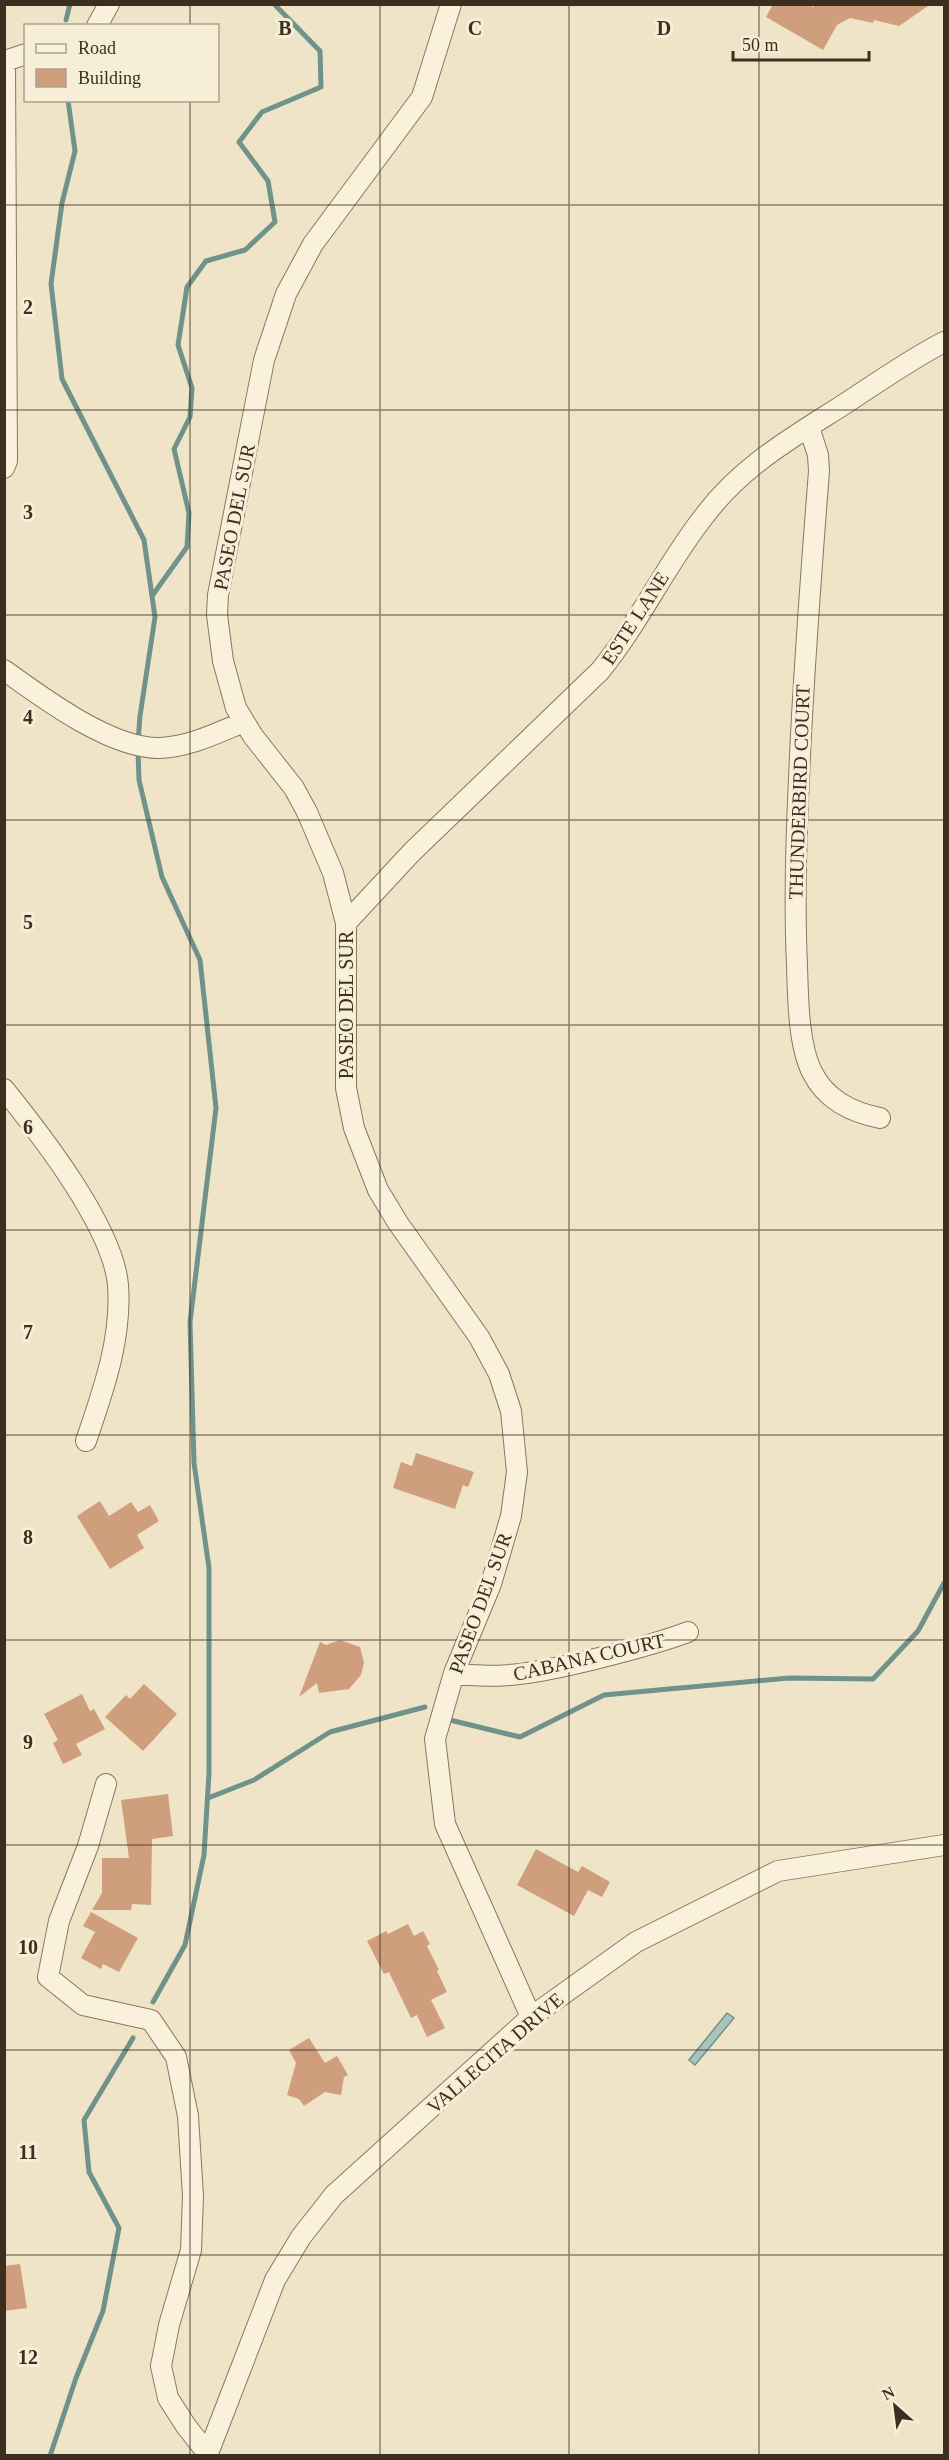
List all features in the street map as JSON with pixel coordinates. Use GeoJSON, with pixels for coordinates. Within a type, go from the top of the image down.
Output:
{"type":"FeatureCollection","features":[{"type":"Feature","properties":{"kind":"street"},"geometry":{"type":"LineString","coordinates":[[98,24],[109,4]]}},
{"type":"Feature","properties":{"kind":"street","name":"PASEO DEL SUR"},"geometry":{"type":"LineString","coordinates":[[451,4],[422,97],[308,252],[286,294],[269,344],[222,563],[217,615],[224,669],[231,693],[244,722],[294,788],[307,812],[333,873],[346,923],[346,1088],[360,1148],[378,1190],[393,1215],[466,1318],[490,1358],[506,1392],[515,1430],[517,1472],[511,1516],[491,1584],[454,1673],[435,1739],[445,1824],[531,2017]]}},
{"type":"Feature","properties":{"kind":"street"},"geometry":{"type":"LineString","coordinates":[[4,468],[7,461],[5,62],[24,55]]}},
{"type":"Feature","properties":{"kind":"street","name":"ESTE LANE"},"geometry":{"type":"LineString","coordinates":[[346,923],[419,845],[600,671],[624,639],[687,538],[722,494],[756,462],[908,362],[945,342]]}},
{"type":"Feature","properties":{"kind":"street","name":"THUNDERBIRD COURT"},"geometry":{"type":"LineString","coordinates":[[808,427],[818,455],[819,471],[802,710],[794,886],[797,978],[802,1033],[811,1070],[819,1085],[830,1097],[846,1107],[880,1118]]}},
{"type":"Feature","properties":{"kind":"street"},"geometry":{"type":"LineString","coordinates":[[4,670],[73,716],[138,746],[161,748],[181,745],[244,722]]}},
{"type":"Feature","properties":{"kind":"street"},"geometry":{"type":"LineString","coordinates":[[4,1089],[57,1160],[104,1237],[114,1261],[118,1298],[112,1358],[86,1441]]}},
{"type":"Feature","properties":{"kind":"street","name":"CABANA COURT"},"geometry":{"type":"LineString","coordinates":[[454,1673],[482,1677],[534,1672],[641,1648],[688,1632]]}},
{"type":"Feature","properties":{"kind":"street"},"geometry":{"type":"LineString","coordinates":[[106,1784],[88,1846],[59,1921],[48,1977],[83,2005],[151,2020],[176,2057],[188,2116],[193,2196],[191,2250],[162,2348],[160,2366],[168,2398],[208,2455]]}},
{"type":"Feature","properties":{"kind":"street","name":"VALLECITA DRIVE"},"geometry":{"type":"LineString","coordinates":[[208,2455],[276,2280],[301,2236],[334,2195],[531,2017],[636,1942],[778,1871],[945,1845]]}},
{"type":"Feature","properties":{"kind":"water"},"geometry":{"type":"Polygon","coordinates":[[[727,2013],[734,2018],[695,2065],[689,2060],[727,2013]]]}},
{"type":"Feature","properties":{"kind":"building"},"geometry":{"type":"Polygon","coordinates":[[[773,4],[809,4],[813,7],[817,4],[931,4],[899,26],[874,20],[873,23],[850,18],[837,25],[823,50],[766,17],[773,4]]]}},
{"type":"Feature","properties":{"kind":"building"},"geometry":{"type":"Polygon","coordinates":[[[416,1453],[474,1472],[468,1487],[463,1485],[455,1509],[393,1488],[401,1462],[412,1466],[416,1453]]]}},
{"type":"Feature","properties":{"kind":"building"},"geometry":{"type":"Polygon","coordinates":[[[100,1501],[109,1516],[131,1502],[138,1512],[150,1505],[159,1521],[137,1535],[144,1548],[110,1569],[77,1516],[100,1501]]]}},
{"type":"Feature","properties":{"kind":"building"},"geometry":{"type":"Polygon","coordinates":[[[340,1640],[360,1647],[364,1662],[361,1675],[349,1689],[319,1693],[317,1683],[299,1697],[320,1642],[326,1645],[340,1640]]]}},
{"type":"Feature","properties":{"kind":"building"},"geometry":{"type":"Polygon","coordinates":[[[144,1684],[177,1714],[143,1751],[105,1717],[126,1695],[130,1699],[144,1684]]]}},
{"type":"Feature","properties":{"kind":"building"},"geometry":{"type":"Polygon","coordinates":[[[82,1694],[90,1711],[94,1709],[105,1729],[76,1744],[82,1755],[63,1764],[53,1743],[58,1740],[44,1714],[82,1694]]]}},
{"type":"Feature","properties":{"kind":"building"},"geometry":{"type":"Polygon","coordinates":[[[168,1794],[173,1836],[152,1839],[151,1905],[132,1904],[131,1910],[92,1910],[102,1893],[102,1858],[129,1858],[121,1800],[168,1794]]]}},
{"type":"Feature","properties":{"kind":"building"},"geometry":{"type":"Polygon","coordinates":[[[536,1849],[578,1872],[582,1866],[610,1882],[602,1897],[588,1890],[574,1916],[517,1885],[536,1849]]]}},
{"type":"Feature","properties":{"kind":"building"},"geometry":{"type":"Polygon","coordinates":[[[91,1912],[138,1938],[119,1972],[103,1964],[101,1969],[81,1958],[95,1932],[83,1926],[91,1912]]]}},
{"type":"Feature","properties":{"kind":"building"},"geometry":{"type":"Polygon","coordinates":[[[408,1924],[414,1936],[423,1931],[447,1992],[431,2000],[445,2028],[427,2037],[417,2015],[411,2018],[389,1972],[384,1974],[367,1941],[386,1931],[388,1934],[408,1924]]]}},
{"type":"Feature","properties":{"kind":"building"},"geometry":{"type":"Polygon","coordinates":[[[309,2038],[325,2063],[337,2056],[348,2075],[344,2077],[341,2095],[325,2092],[304,2106],[299,2099],[287,2095],[296,2063],[289,2050],[309,2038]]]}},
{"type":"Feature","properties":{"kind":"building"},"geometry":{"type":"Polygon","coordinates":[[[20,2264],[27,2308],[4,2311],[4,2266],[20,2264]]]}},
{"type":"Feature","properties":{"kind":"waterway"},"geometry":{"type":"LineString","coordinates":[[66,20],[70,4]]}},
{"type":"Feature","properties":{"kind":"waterway"},"geometry":{"type":"LineString","coordinates":[[152,596],[187,547],[189,513],[174,449],[190,417],[192,388],[178,345],[187,287],[206,261],[245,250],[275,222],[268,181],[239,142],[262,112],[321,87],[320,51],[274,4]]}},
{"type":"Feature","properties":{"kind":"waterway"},"geometry":{"type":"LineString","coordinates":[[68,102],[75,151],[62,203],[51,284],[62,379],[144,540],[155,617],[138,742]]}},
{"type":"Feature","properties":{"kind":"waterway"},"geometry":{"type":"LineString","coordinates":[[138,751],[139,780],[162,877],[200,960],[216,1108],[190,1322],[194,1463],[209,1568],[209,1773],[204,1855],[185,1945],[153,2002]]}},
{"type":"Feature","properties":{"kind":"waterway"},"geometry":{"type":"LineString","coordinates":[[450,1720],[520,1737],[604,1695],[789,1678],[873,1679],[918,1631],[944,1583]]}},
{"type":"Feature","properties":{"kind":"waterway"},"geometry":{"type":"LineString","coordinates":[[208,1798],[254,1780],[330,1732],[425,1707]]}},
{"type":"Feature","properties":{"kind":"waterway"},"geometry":{"type":"LineString","coordinates":[[50,2456],[76,2378],[103,2311],[119,2228],[89,2172],[84,2120],[133,2038]]}}]}
